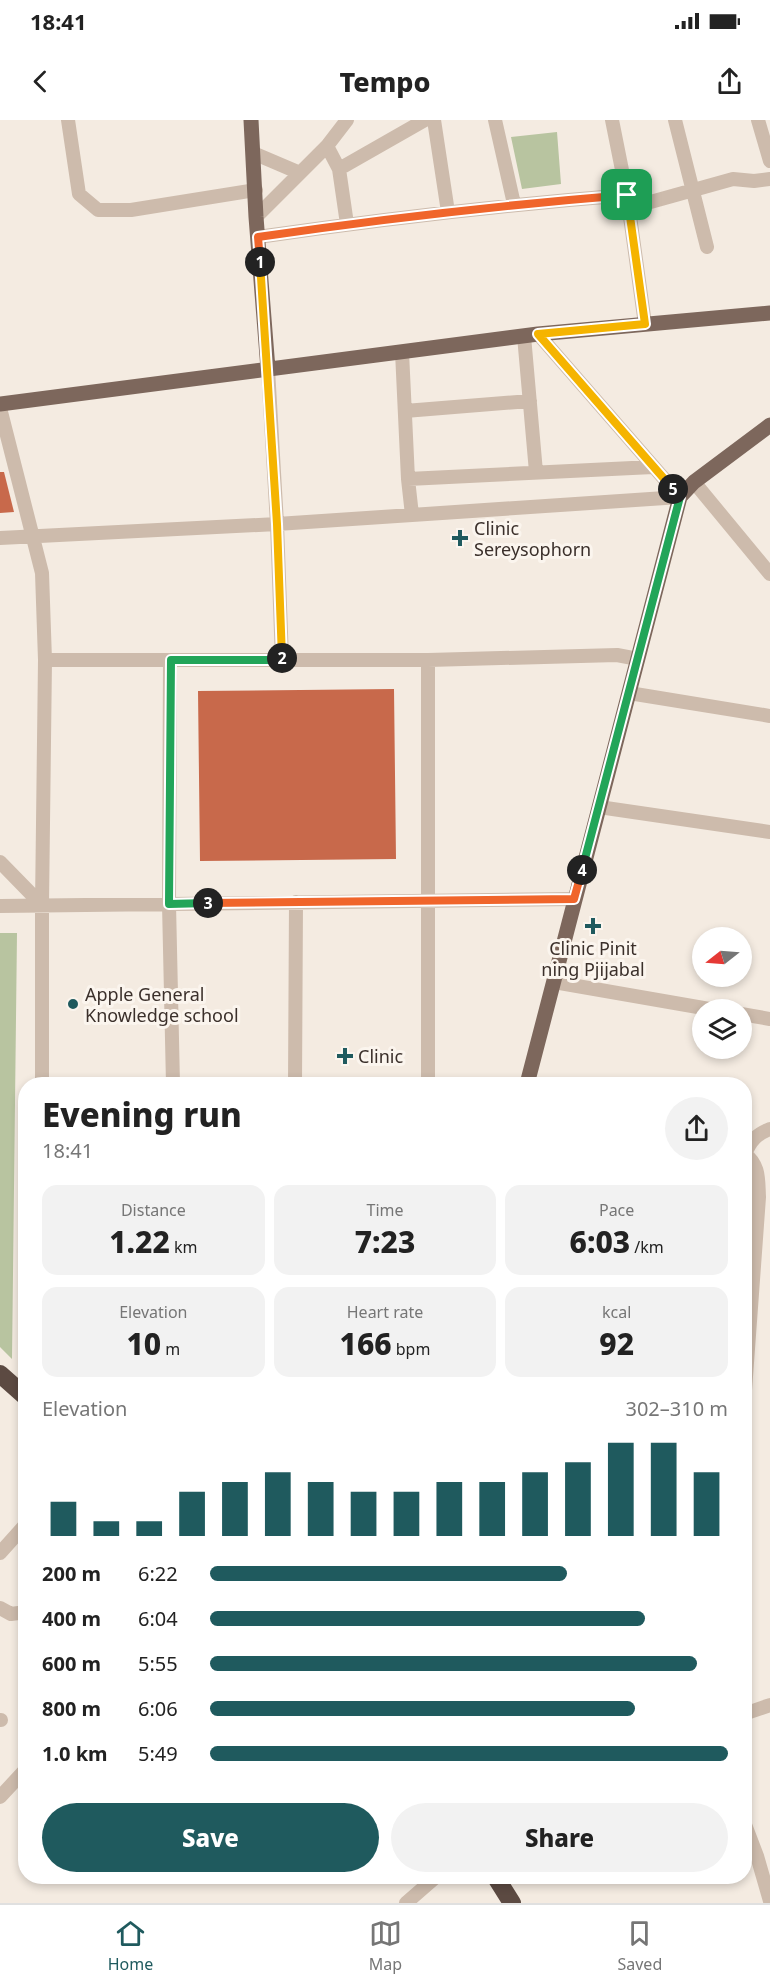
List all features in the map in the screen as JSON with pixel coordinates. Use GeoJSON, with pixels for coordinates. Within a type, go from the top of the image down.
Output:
{"type":"FeatureCollection","features":[{"type":"Feature","properties":{"kind":"highway"},"geometry":{"type":"LineString","coordinates":[[0,1374],[18,1390]]}},
{"type":"Feature","properties":{"kind":"highway"},"geometry":{"type":"LineString","coordinates":[[500,1884],[512,1903]]}},
{"type":"Feature","properties":{"kind":"main road"},"geometry":{"type":"LineString","coordinates":[[251,120],[268,369]]}},
{"type":"Feature","properties":{"kind":"main road"},"geometry":{"type":"LineString","coordinates":[[0,406],[531,335],[770,313]]}},
{"type":"Feature","properties":{"kind":"main road"},"geometry":{"type":"LineString","coordinates":[[529,1077],[680,497],[694,482],[770,425]]}},
{"type":"Feature","properties":{"kind":"street"},"geometry":{"type":"LineString","coordinates":[[68,120],[80,194],[98,210],[131,210],[256,190]]}},
{"type":"Feature","properties":{"kind":"street"},"geometry":{"type":"LineString","coordinates":[[256,217],[327,146],[347,120]]}},
{"type":"Feature","properties":{"kind":"street"},"geometry":{"type":"LineString","coordinates":[[339,170],[424,120]]}},
{"type":"Feature","properties":{"kind":"street"},"geometry":{"type":"LineString","coordinates":[[434,120],[448,212]]}},
{"type":"Feature","properties":{"kind":"street"},"geometry":{"type":"LineString","coordinates":[[495,120],[514,204]]}},
{"type":"Feature","properties":{"kind":"street"},"geometry":{"type":"LineString","coordinates":[[612,120],[628,201],[645,324]]}},
{"type":"Feature","properties":{"kind":"street"},"geometry":{"type":"LineString","coordinates":[[675,120],[707,247]]}},
{"type":"Feature","properties":{"kind":"street"},"geometry":{"type":"LineString","coordinates":[[758,120],[770,161]]}},
{"type":"Feature","properties":{"kind":"street"},"geometry":{"type":"LineString","coordinates":[[327,146],[339,170],[346,224]]}},
{"type":"Feature","properties":{"kind":"street"},"geometry":{"type":"LineString","coordinates":[[253,153],[300,173]]}},
{"type":"Feature","properties":{"kind":"street"},"geometry":{"type":"LineString","coordinates":[[258,237],[514,204],[628,201],[692,190],[734,178],[754,181],[770,178]]}},
{"type":"Feature","properties":{"kind":"street"},"geometry":{"type":"LineString","coordinates":[[531,335],[530,400],[536,472]]}},
{"type":"Feature","properties":{"kind":"street"},"geometry":{"type":"LineString","coordinates":[[531,335],[680,497]]}},
{"type":"Feature","properties":{"kind":"street"},"geometry":{"type":"LineString","coordinates":[[402,352],[412,515]]}},
{"type":"Feature","properties":{"kind":"street"},"geometry":{"type":"LineString","coordinates":[[268,369],[282,660]]}},
{"type":"Feature","properties":{"kind":"street"},"geometry":{"type":"LineString","coordinates":[[405,411],[530,400]]}},
{"type":"Feature","properties":{"kind":"street"},"geometry":{"type":"LineString","coordinates":[[0,406],[42,573],[45,660],[42,1077]]}},
{"type":"Feature","properties":{"kind":"street"},"geometry":{"type":"LineString","coordinates":[[408,479],[653,467]]}},
{"type":"Feature","properties":{"kind":"street"},"geometry":{"type":"LineString","coordinates":[[694,482],[770,574]]}},
{"type":"Feature","properties":{"kind":"street"},"geometry":{"type":"LineString","coordinates":[[0,538],[277,524],[680,497]]}},
{"type":"Feature","properties":{"kind":"street"},"geometry":{"type":"LineString","coordinates":[[45,660],[428,660],[617,655],[638,659]]}},
{"type":"Feature","properties":{"kind":"street"},"geometry":{"type":"LineString","coordinates":[[171,660],[169,904],[173,1077]]}},
{"type":"Feature","properties":{"kind":"street"},"geometry":{"type":"LineString","coordinates":[[428,660],[428,1077]]}},
{"type":"Feature","properties":{"kind":"street"},"geometry":{"type":"LineString","coordinates":[[629,693],[770,716]]}},
{"type":"Feature","properties":{"kind":"street"},"geometry":{"type":"LineString","coordinates":[[599,807],[770,832]]}},
{"type":"Feature","properties":{"kind":"street"},"geometry":{"type":"LineString","coordinates":[[0,862],[42,905]]}},
{"type":"Feature","properties":{"kind":"street"},"geometry":{"type":"LineString","coordinates":[[0,906],[574,899]]}},
{"type":"Feature","properties":{"kind":"street"},"geometry":{"type":"LineString","coordinates":[[295,1077],[296,902]]}},
{"type":"Feature","properties":{"kind":"street"},"geometry":{"type":"LineString","coordinates":[[554,982],[692,1006]]}},
{"type":"Feature","properties":{"kind":"street"},"geometry":{"type":"LineString","coordinates":[[752,1016],[770,1019]]}},
{"type":"Feature","properties":{"kind":"street"},"geometry":{"type":"LineString","coordinates":[[752,1140],[759,1133],[770,1128]]}},
{"type":"Feature","properties":{"kind":"street"},"geometry":{"type":"LineString","coordinates":[[752,1159],[757,1173],[759,1197],[752,1271]]}},
{"type":"Feature","properties":{"kind":"street"},"geometry":{"type":"LineString","coordinates":[[0,1554],[18,1533]]}},
{"type":"Feature","properties":{"kind":"street"},"geometry":{"type":"LineString","coordinates":[[0,1608],[11,1614],[18,1613]]}},
{"type":"Feature","properties":{"kind":"street"},"geometry":{"type":"LineString","coordinates":[[752,1712],[770,1706]]}},
{"type":"Feature","properties":{"kind":"street"},"geometry":{"type":"LineString","coordinates":[[0,1797],[18,1778]]}},
{"type":"Feature","properties":{"kind":"street"},"geometry":{"type":"LineString","coordinates":[[752,1843],[770,1901]]}},
{"type":"Feature","properties":{"kind":"street"},"geometry":{"type":"LineString","coordinates":[[406,1903],[428,1884]]}},
{"type":"Feature","properties":{"kind":"green space"},"geometry":{"type":"Polygon","coordinates":[[[557,132],[561,184],[522,189],[511,137],[557,132]]]}},
{"type":"Feature","properties":{"kind":"green space"},"geometry":{"type":"Polygon","coordinates":[[[0,933],[17,933],[12,1359],[0,1347],[0,933]]]}},
{"type":"Feature","properties":{"kind":"building"},"geometry":{"type":"Polygon","coordinates":[[[0,472],[4,472],[14,512],[0,513],[0,472]]]}},
{"type":"Feature","properties":{"kind":"building"},"geometry":{"type":"Polygon","coordinates":[[[394,689],[396,859],[200,861],[198,691],[394,689]]]}},
{"type":"Feature","properties":{"kind":"place","name":"Clinic Sereysophorn"},"geometry":{"type":"Point","coordinates":[460,538]}},
{"type":"Feature","properties":{"kind":"place","name":"Clinic Pinit ning Pjijabal"},"geometry":{"type":"Point","coordinates":[593,926]}},
{"type":"Feature","properties":{"kind":"place","name":"Apple General Knowledge school"},"geometry":{"type":"Point","coordinates":[73,1004]}},
{"type":"Feature","properties":{"kind":"place","name":"Clinic"},"geometry":{"type":"Point","coordinates":[345,1056]}},
{"type":"Feature","properties":{"kind":"route"},"geometry":{"type":"LineString","coordinates":[[627,195],[645,324],[538,334],[680,497],[574,899],[169,904],[171,660],[282,660],[277,524],[258,237],[514,204],[627,195]]}}]}
